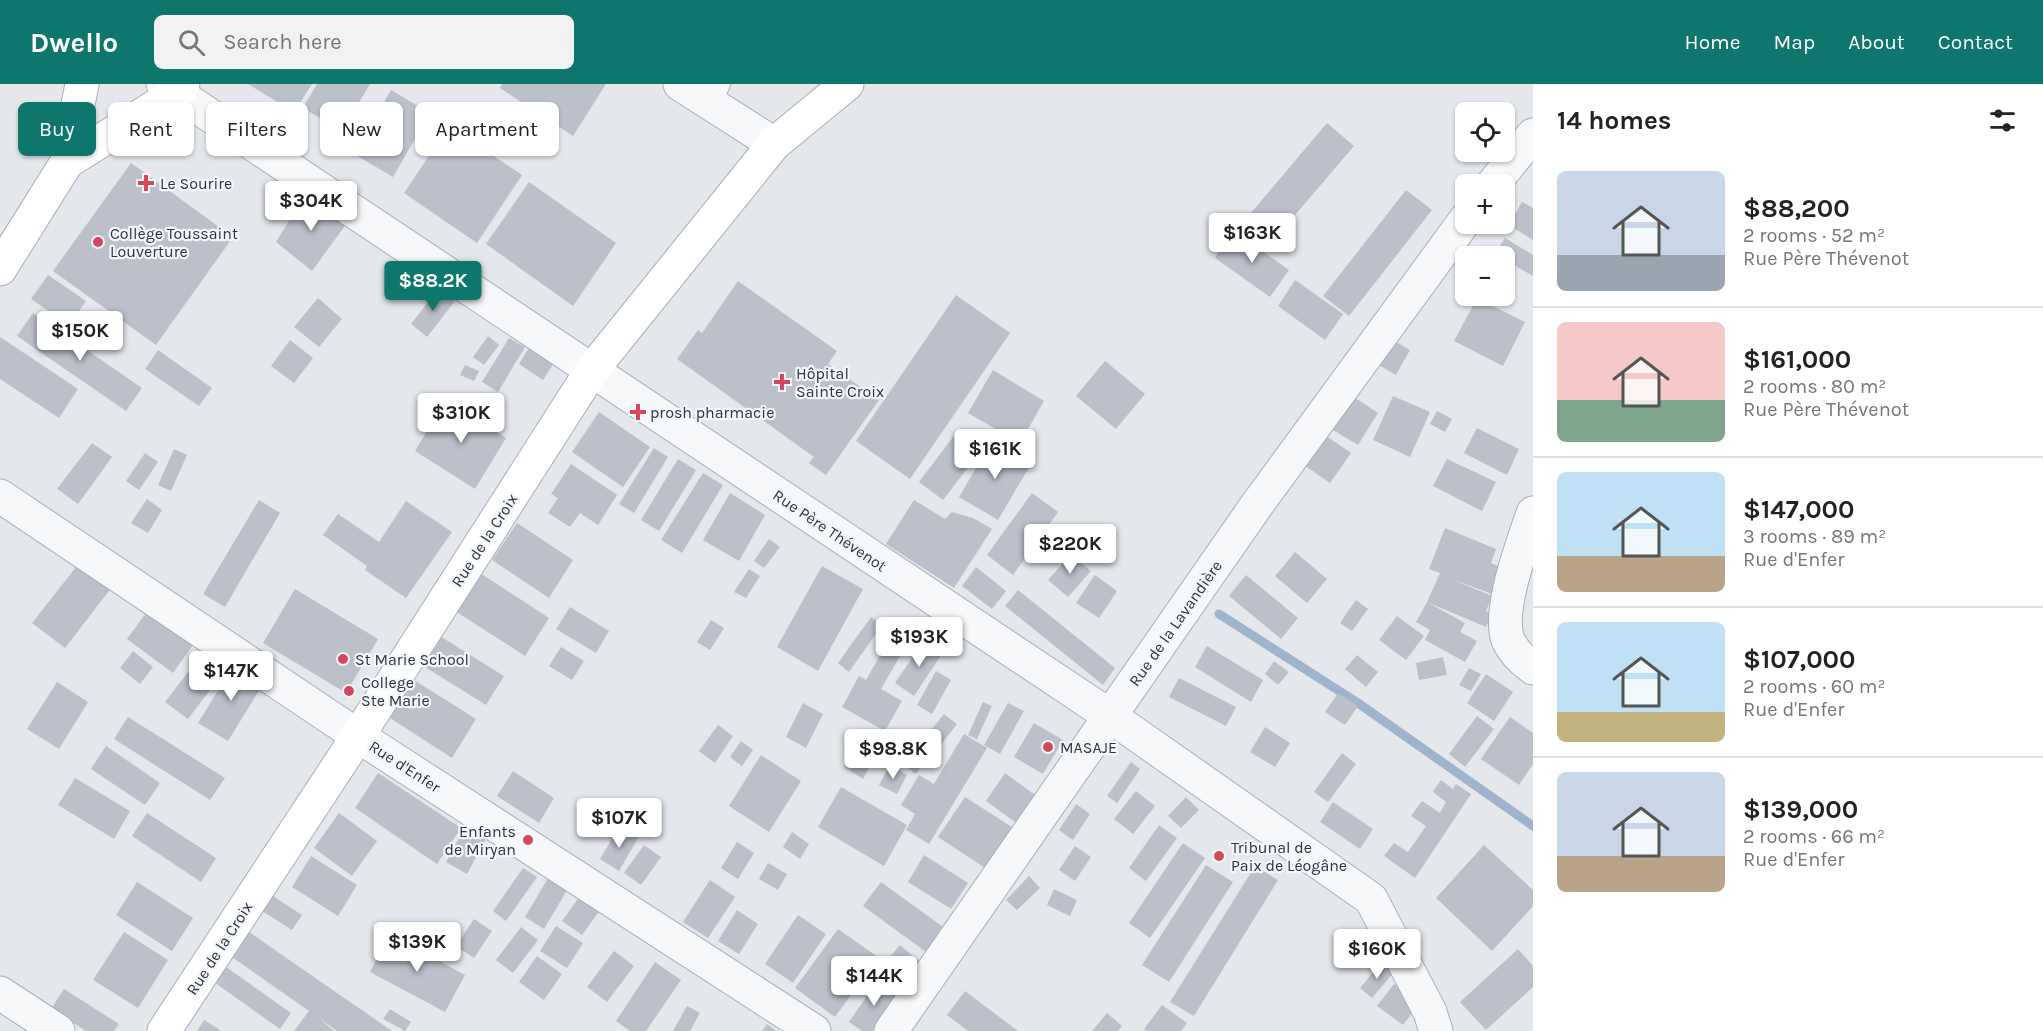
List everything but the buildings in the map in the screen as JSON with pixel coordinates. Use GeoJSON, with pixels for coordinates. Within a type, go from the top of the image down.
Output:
{"type":"FeatureCollection","features":[{"type":"Feature","properties":{"kind":"street"},"geometry":{"type":"LineString","coordinates":[[0,269],[67,162],[82,84]]}},
{"type":"Feature","properties":{"kind":"street"},"geometry":{"type":"LineString","coordinates":[[680,84],[717,94],[774,144]]}},
{"type":"Feature","properties":{"kind":"street","name":"Rue de la Croix"},"geometry":{"type":"LineString","coordinates":[[164,1031],[358,736],[592,370],[774,144],[847,84]]}},
{"type":"Feature","properties":{"kind":"street"},"geometry":{"type":"LineString","coordinates":[[67,162],[174,87]]}},
{"type":"Feature","properties":{"kind":"street","name":"Rue Père Thévenot"},"geometry":{"type":"LineString","coordinates":[[174,87],[1110,716],[1371,898],[1430,1012],[1436,1031]]}},
{"type":"Feature","properties":{"kind":"street"},"geometry":{"type":"LineString","coordinates":[[1502,174],[1533,135]]}},
{"type":"Feature","properties":{"kind":"street","name":"Rue de la Lavandière"},"geometry":{"type":"LineString","coordinates":[[891,1031],[1256,506],[1455,234]]}},
{"type":"Feature","properties":{"kind":"street","name":"Rue d'Enfer"},"geometry":{"type":"LineString","coordinates":[[0,496],[358,736],[814,1031]]}},
{"type":"Feature","properties":{"kind":"street"},"geometry":{"type":"LineString","coordinates":[[1533,513],[1509,595],[1506,626],[1507,638],[1512,648],[1533,668]]}},
{"type":"Feature","properties":{"kind":"street"},"geometry":{"type":"LineString","coordinates":[[0,993],[58,1031]]}},
{"type":"Feature","properties":{"kind":"waterway"},"geometry":{"type":"LineString","coordinates":[[1219,614],[1358,703],[1533,826]]}},
{"type":"Feature","properties":{"kind":"place","name":"Le Sourire"},"geometry":{"type":"Point","coordinates":[146,183]}},
{"type":"Feature","properties":{"kind":"place","name":"Collège Toussaint Louverture"},"geometry":{"type":"Point","coordinates":[98,242]}},
{"type":"Feature","properties":{"kind":"place","name":"Hôpital Sainte Croix"},"geometry":{"type":"Point","coordinates":[782,382]}},
{"type":"Feature","properties":{"kind":"place","name":"prosh pharmacie"},"geometry":{"type":"Point","coordinates":[638,412]}},
{"type":"Feature","properties":{"kind":"place","name":"St Marie School"},"geometry":{"type":"Point","coordinates":[343,659]}},
{"type":"Feature","properties":{"kind":"place","name":"College Ste Marie"},"geometry":{"type":"Point","coordinates":[349,691]}},
{"type":"Feature","properties":{"kind":"place","name":"MASAJE"},"geometry":{"type":"Point","coordinates":[1048,747]}},
{"type":"Feature","properties":{"kind":"place","name":"Enfants de Miryan"},"geometry":{"type":"Point","coordinates":[528,840]}},
{"type":"Feature","properties":{"kind":"place","name":"Tribunal de Paix de Léogâne"},"geometry":{"type":"Point","coordinates":[1219,856]}}]}
